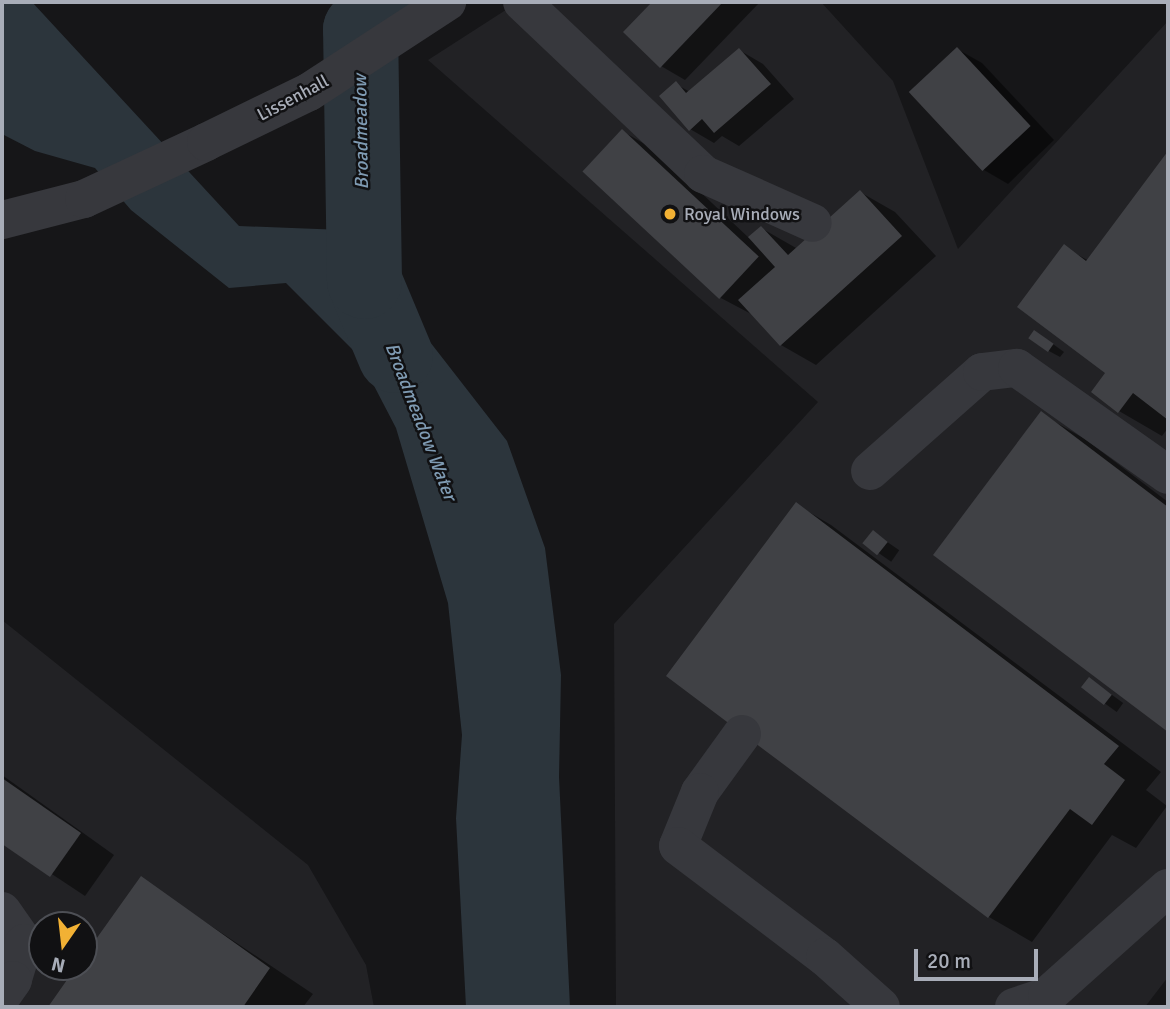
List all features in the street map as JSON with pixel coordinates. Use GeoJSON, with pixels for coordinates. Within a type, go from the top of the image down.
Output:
{"type":"FeatureCollection","features":[{"type":"Feature","properties":{"kind":"street","name":"Lissenhall"},"geometry":{"type":"LineString","coordinates":[[2,220],[84,199],[309,92],[385,46],[447,2]]}},
{"type":"Feature","properties":{"kind":"street"},"geometry":{"type":"LineString","coordinates":[[522,2],[704,174],[813,223]]}},
{"type":"Feature","properties":{"kind":"street"},"geometry":{"type":"LineString","coordinates":[[870,471],[982,372],[1017,368],[1168,475]]}},
{"type":"Feature","properties":{"kind":"street"},"geometry":{"type":"LineString","coordinates":[[742,734],[700,792],[678,846],[825,957],[881,1007]]}},
{"type":"Feature","properties":{"kind":"street"},"geometry":{"type":"LineString","coordinates":[[1014,1007],[1047,996],[1168,888]]}},
{"type":"Feature","properties":{"kind":"street"},"geometry":{"type":"LineString","coordinates":[[2,911],[24,943],[13,980],[2,996]]}},
{"type":"Feature","properties":{"kind":"shaded area"},"geometry":{"type":"Polygon","coordinates":[[[518,2],[821,2],[893,81],[958,249],[1168,21],[1168,977],[1145,1007],[616,1007],[614,624],[818,402],[428,60],[518,2]]]}},
{"type":"Feature","properties":{"kind":"shaded area"},"geometry":{"type":"Polygon","coordinates":[[[2,620],[308,865],[366,965],[374,1007],[2,1007],[2,620]]]}},
{"type":"Feature","properties":{"kind":"water","name":"Broadmeadow Water"},"geometry":{"type":"Polygon","coordinates":[[[2,2],[32,2],[239,226],[343,230],[507,441],[545,548],[561,675],[559,777],[570,1007],[466,1007],[456,818],[462,735],[448,603],[396,428],[358,355],[286,283],[229,288],[131,210],[95,168],[35,151],[2,134],[2,2]]]}},
{"type":"Feature","properties":{"kind":"building"},"geometry":{"type":"Polygon","coordinates":[[[652,2],[723,2],[660,68],[623,32],[652,2]]]}},
{"type":"Feature","properties":{"kind":"building"},"geometry":{"type":"Polygon","coordinates":[[[957,47],[1031,126],[982,171],[909,92],[957,47]]]}},
{"type":"Feature","properties":{"kind":"building"},"geometry":{"type":"Polygon","coordinates":[[[739,48],[771,84],[714,133],[702,119],[689,131],[659,96],[676,81],[686,93],[739,48]]]}},
{"type":"Feature","properties":{"kind":"building","name":"Royal Windows"},"geometry":{"type":"Polygon","coordinates":[[[622,129],[759,257],[719,299],[582,171],[622,129]]]}},
{"type":"Feature","properties":{"kind":"building"},"geometry":{"type":"Polygon","coordinates":[[[1168,151],[1168,420],[1133,393],[1118,413],[1091,392],[1105,373],[1017,307],[1064,244],[1086,261],[1168,151]]]}},
{"type":"Feature","properties":{"kind":"building"},"geometry":{"type":"Polygon","coordinates":[[[860,190],[902,236],[780,346],[738,300],[775,267],[748,237],[761,226],[788,255],[860,190]]]}},
{"type":"Feature","properties":{"kind":"building"},"geometry":{"type":"Polygon","coordinates":[[[1034,330],[1054,344],[1048,352],[1028,338],[1034,330]]]}},
{"type":"Feature","properties":{"kind":"building"},"geometry":{"type":"Polygon","coordinates":[[[1041,411],[1168,507],[1168,732],[933,555],[1041,411]]]}},
{"type":"Feature","properties":{"kind":"building"},"geometry":{"type":"Polygon","coordinates":[[[796,502],[1119,746],[1104,764],[1125,780],[1092,825],[1070,809],[988,918],[666,676],[796,502]]]}},
{"type":"Feature","properties":{"kind":"building"},"geometry":{"type":"Polygon","coordinates":[[[873,530],[888,542],[877,555],[862,543],[873,530]]]}},
{"type":"Feature","properties":{"kind":"building"},"geometry":{"type":"Polygon","coordinates":[[[1089,677],[1112,695],[1104,705],[1081,687],[1089,677]]]}},
{"type":"Feature","properties":{"kind":"building"},"geometry":{"type":"Polygon","coordinates":[[[2,778],[81,833],[50,877],[2,844],[2,778]]]}},
{"type":"Feature","properties":{"kind":"building"},"geometry":{"type":"Polygon","coordinates":[[[141,876],[270,968],[243,1007],[48,1007],[66,981],[98,981],[98,936],[141,876]]]}},
{"type":"Feature","properties":{"kind":"waterway","name":"Broadmeadow"},"geometry":{"type":"LineString","coordinates":[[395,355],[364,281],[360,29],[396,2]]}},
{"type":"Feature","properties":{"kind":"place","name":"Royal Windows"},"geometry":{"type":"Point","coordinates":[670,214]}}]}
